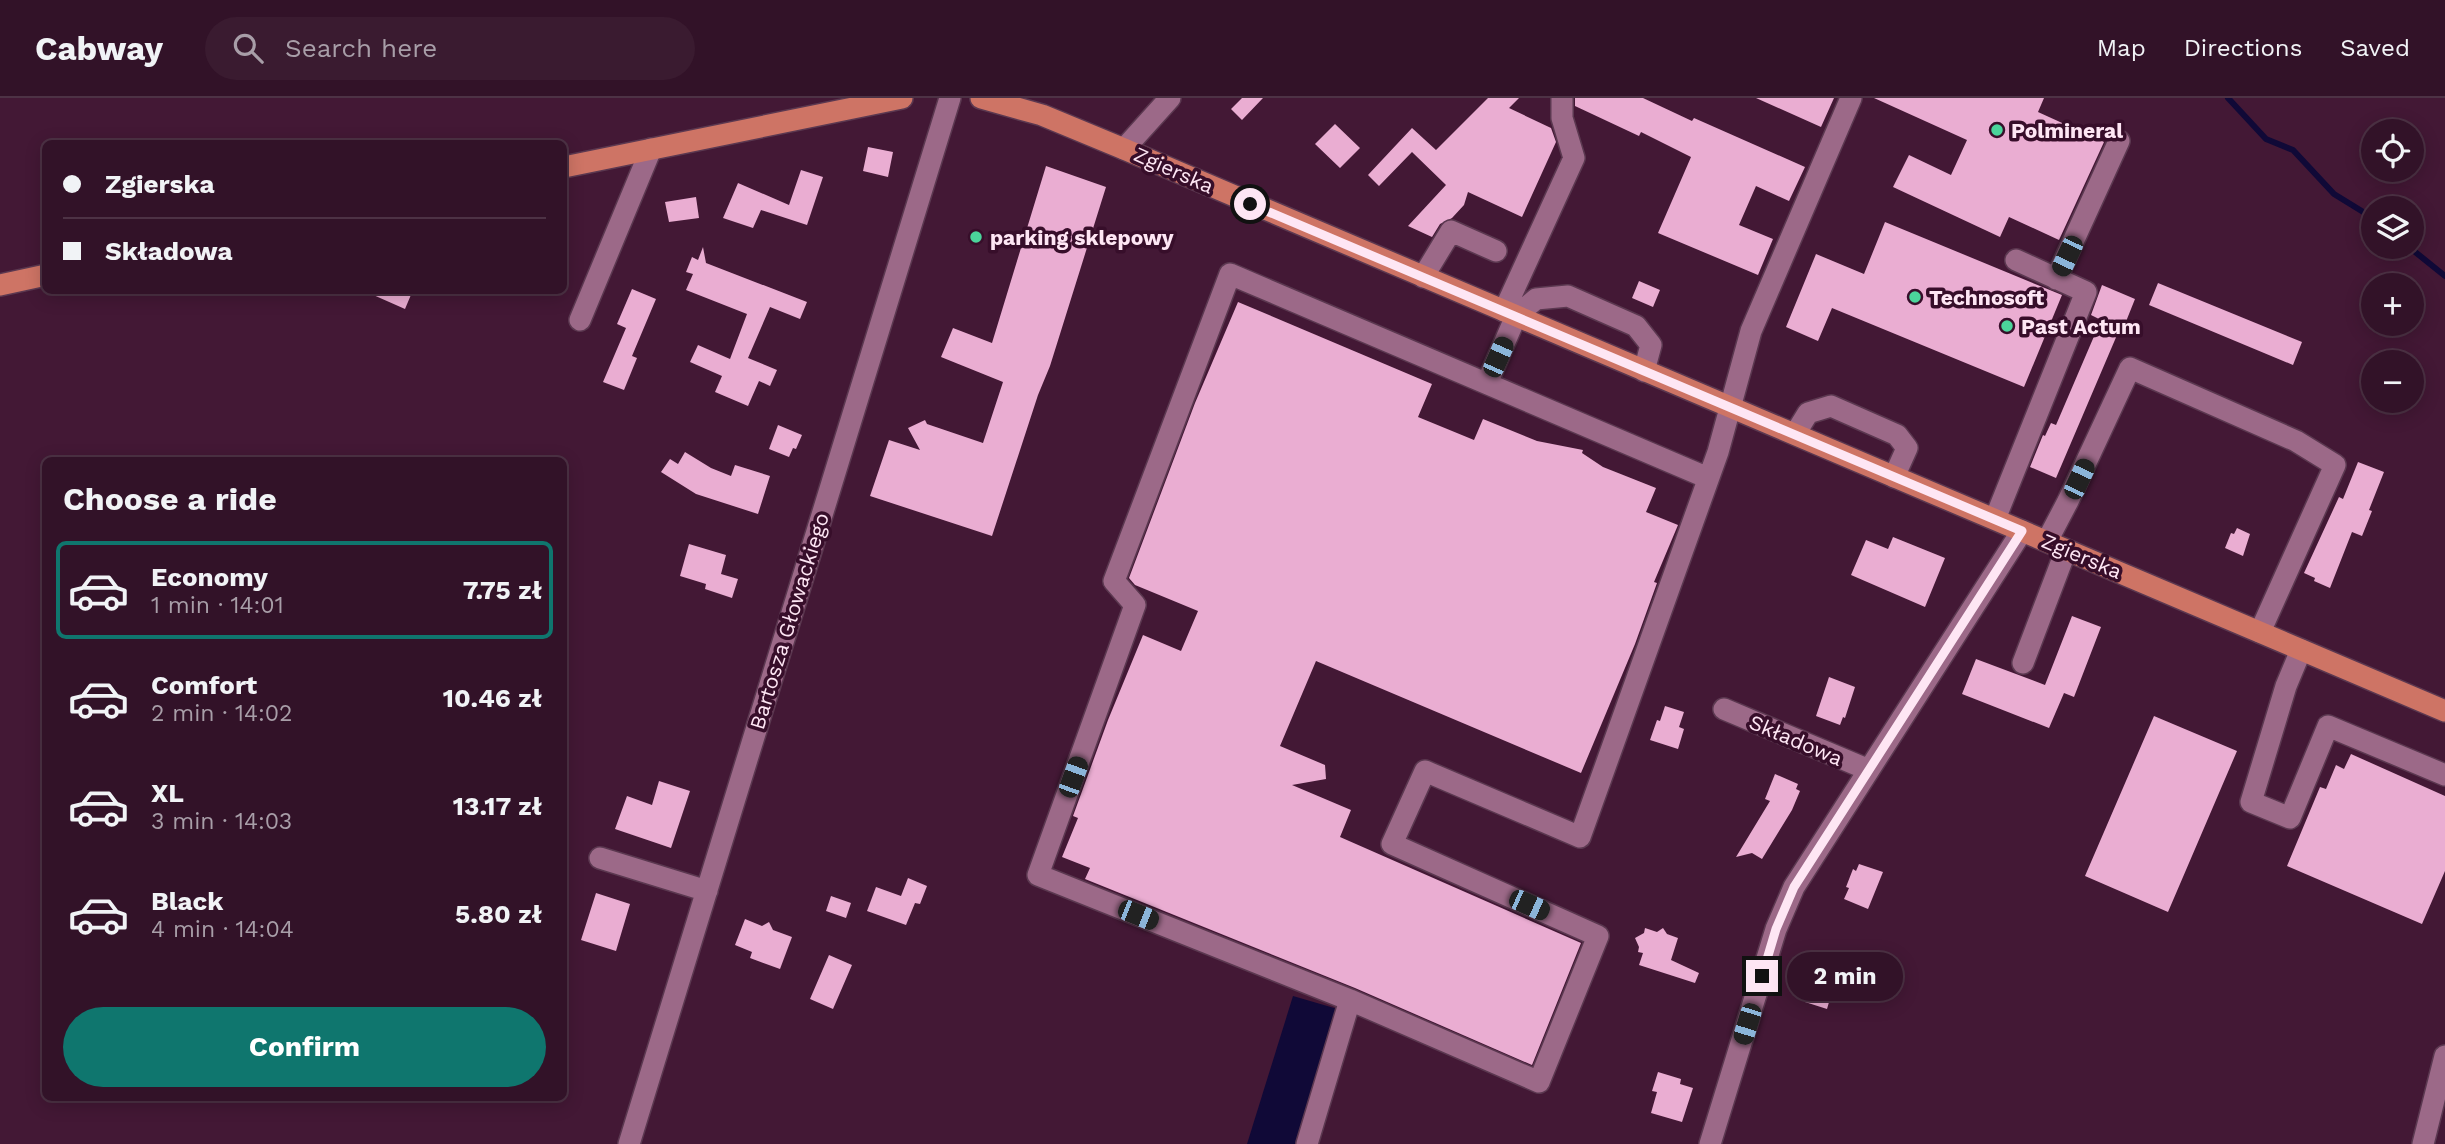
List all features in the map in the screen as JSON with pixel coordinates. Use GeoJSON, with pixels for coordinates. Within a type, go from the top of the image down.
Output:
{"type":"FeatureCollection","features":[{"type":"Feature","properties":{"kind":"main road"},"geometry":{"type":"LineString","coordinates":[[567,166],[902,98]]}},
{"type":"Feature","properties":{"kind":"main road","name":"Zgierska"},"geometry":{"type":"LineString","coordinates":[[981,98],[1042,115],[1124,149],[2445,712]]}},
{"type":"Feature","properties":{"kind":"main road"},"geometry":{"type":"LineString","coordinates":[[0,285],[42,276]]}},
{"type":"Feature","properties":{"kind":"street","name":"Bartosza Głowackiego"},"geometry":{"type":"LineString","coordinates":[[629,1144],[950,98]]}},
{"type":"Feature","properties":{"kind":"street"},"geometry":{"type":"LineString","coordinates":[[1124,149],[1170,98]]}},
{"type":"Feature","properties":{"kind":"street"},"geometry":{"type":"LineString","coordinates":[[1487,383],[1510,314],[1574,158],[1562,118],[1562,98]]}},
{"type":"Feature","properties":{"kind":"street"},"geometry":{"type":"LineString","coordinates":[[1708,478],[1230,274],[1114,581],[1135,605],[1038,875],[1350,1000],[1539,1082],[1598,936],[1392,844],[1425,771],[1580,837],[1718,452],[1751,331],[1851,98]]}},
{"type":"Feature","properties":{"kind":"street"},"geometry":{"type":"LineString","coordinates":[[2056,279],[2119,141]]}},
{"type":"Feature","properties":{"kind":"street"},"geometry":{"type":"LineString","coordinates":[[580,320],[651,149]]}},
{"type":"Feature","properties":{"kind":"street"},"geometry":{"type":"LineString","coordinates":[[1423,277],[1451,231],[1496,251]]}},
{"type":"Feature","properties":{"kind":"street"},"geometry":{"type":"LineString","coordinates":[[1995,519],[2086,292],[2016,260]]}},
{"type":"Feature","properties":{"kind":"street"},"geometry":{"type":"LineString","coordinates":[[1510,314],[1536,299],[1569,296],[1636,326],[1651,345],[1644,371]]}},
{"type":"Feature","properties":{"kind":"street"},"geometry":{"type":"LineString","coordinates":[[2023,663],[2068,501],[2130,369],[2296,441],[2335,465],[2260,632]]}},
{"type":"Feature","properties":{"kind":"street"},"geometry":{"type":"LineString","coordinates":[[1795,434],[1808,413],[1831,406],[1897,435],[1907,448],[1894,477]]}},
{"type":"Feature","properties":{"kind":"street","name":"Składowa"},"geometry":{"type":"LineString","coordinates":[[1710,1144],[1776,929],[1794,887],[2022,531]]}},
{"type":"Feature","properties":{"kind":"street"},"geometry":{"type":"LineString","coordinates":[[2301,650],[2286,686],[2251,802],[2290,818],[2328,726],[2445,775]]}},
{"type":"Feature","properties":{"kind":"street","name":"Składowa"},"geometry":{"type":"LineString","coordinates":[[1724,709],[1869,770]]}},
{"type":"Feature","properties":{"kind":"street"},"geometry":{"type":"LineString","coordinates":[[600,858],[707,891]]}},
{"type":"Feature","properties":{"kind":"street"},"geometry":{"type":"LineString","coordinates":[[1307,1144],[1350,1000]]}},
{"type":"Feature","properties":{"kind":"street"},"geometry":{"type":"LineString","coordinates":[[2423,1144],[2445,1056]]}},
{"type":"Feature","properties":{"kind":"shaded area"},"geometry":{"type":"Polygon","coordinates":[[[1293,996],[1341,1010],[1300,1144],[1247,1144],[1293,996]]]}},
{"type":"Feature","properties":{"kind":"building"},"geometry":{"type":"Polygon","coordinates":[[[1242,98],[1263,98],[1242,120],[1231,109],[1242,98]]]}},
{"type":"Feature","properties":{"kind":"building"},"geometry":{"type":"Polygon","coordinates":[[[1488,98],[1519,98],[1509,108],[1551,128],[1556,142],[1522,217],[1468,192],[1464,205],[1452,218],[1440,224],[1432,237],[1408,226],[1446,185],[1412,152],[1379,186],[1368,175],[1412,128],[1436,150],[1488,98]]]}},
{"type":"Feature","properties":{"kind":"building"},"geometry":{"type":"Polygon","coordinates":[[[1575,98],[1643,98],[1805,167],[1789,201],[1756,186],[1739,225],[1773,239],[1758,275],[1658,233],[1691,157],[1641,132],[1639,136],[1575,106],[1575,98]]]}},
{"type":"Feature","properties":{"kind":"building"},"geometry":{"type":"Polygon","coordinates":[[[1756,98],[1834,98],[1821,127],[1756,98]]]}},
{"type":"Feature","properties":{"kind":"building"},"geometry":{"type":"Polygon","coordinates":[[[1874,98],[2044,98],[2038,112],[2104,142],[2059,240],[2009,217],[2000,237],[1893,187],[1909,155],[1951,175],[1967,140],[1874,98]]]}},
{"type":"Feature","properties":{"kind":"building"},"geometry":{"type":"Polygon","coordinates":[[[1335,124],[1360,148],[1340,168],[1315,144],[1335,124]]]}},
{"type":"Feature","properties":{"kind":"building"},"geometry":{"type":"Polygon","coordinates":[[[868,147],[893,152],[888,177],[863,171],[868,147]]]}},
{"type":"Feature","properties":{"kind":"building"},"geometry":{"type":"Polygon","coordinates":[[[1046,166],[1106,187],[1050,366],[992,536],[870,496],[889,440],[920,450],[908,428],[925,420],[927,424],[983,443],[1003,382],[941,357],[953,328],[992,343],[1046,166]]]}},
{"type":"Feature","properties":{"kind":"building"},"geometry":{"type":"Polygon","coordinates":[[[801,170],[823,177],[807,225],[761,210],[753,228],[723,218],[738,183],[789,205],[801,170]]]}},
{"type":"Feature","properties":{"kind":"building"},"geometry":{"type":"Polygon","coordinates":[[[696,197],[699,218],[669,222],[665,202],[696,197]]]}},
{"type":"Feature","properties":{"kind":"building"},"geometry":{"type":"Polygon","coordinates":[[[1885,222],[2062,295],[2024,387],[1832,308],[1818,341],[1786,327],[1816,254],[1864,274],[1885,222]]]}},
{"type":"Feature","properties":{"kind":"building"},"geometry":{"type":"Polygon","coordinates":[[[703,247],[706,263],[807,302],[800,319],[770,307],[748,358],[777,370],[770,386],[759,381],[748,406],[715,392],[722,376],[690,362],[698,345],[730,359],[747,314],[686,290],[693,274],[686,272],[692,257],[698,260],[703,247]]]}},
{"type":"Feature","properties":{"kind":"building"},"geometry":{"type":"Polygon","coordinates":[[[1639,281],[1660,290],[1653,307],[1632,298],[1639,281]]]}},
{"type":"Feature","properties":{"kind":"building"},"geometry":{"type":"Polygon","coordinates":[[[2158,283],[2302,342],[2293,365],[2149,305],[2158,283]]]}},
{"type":"Feature","properties":{"kind":"building"},"geometry":{"type":"Polygon","coordinates":[[[2102,285],[2135,299],[2056,478],[2030,467],[2043,435],[2045,436],[2051,423],[2056,425],[2101,320],[2091,315],[2102,285]]]}},
{"type":"Feature","properties":{"kind":"building"},"geometry":{"type":"Polygon","coordinates":[[[632,289],[656,299],[632,356],[637,358],[624,390],[603,382],[626,328],[617,324],[632,289]]]}},
{"type":"Feature","properties":{"kind":"building"},"geometry":{"type":"Polygon","coordinates":[[[371,294],[411,294],[405,309],[371,294]]]}},
{"type":"Feature","properties":{"kind":"building"},"geometry":{"type":"Polygon","coordinates":[[[1238,302],[1432,384],[1418,417],[1474,440],[1483,419],[1537,441],[1583,450],[1582,453],[1603,467],[1656,488],[1646,512],[1678,525],[1654,582],[1657,583],[1635,644],[1581,773],[1316,661],[1280,746],[1325,765],[1326,779],[1292,785],[1351,810],[1340,837],[1581,943],[1532,1065],[1355,988],[1085,879],[1090,868],[1062,857],[1078,818],[1073,816],[1108,720],[1143,635],[1181,651],[1198,611],[1135,585],[1129,578],[1195,403],[1238,302]]]}},
{"type":"Feature","properties":{"kind":"building"},"geometry":{"type":"Polygon","coordinates":[[[778,425],[802,435],[789,457],[769,449],[778,425]]]}},
{"type":"Feature","properties":{"kind":"building"},"geometry":{"type":"Polygon","coordinates":[[[685,452],[711,468],[731,476],[735,465],[770,476],[758,514],[696,494],[661,472],[670,459],[678,464],[685,452]]]}},
{"type":"Feature","properties":{"kind":"building"},"geometry":{"type":"Polygon","coordinates":[[[2358,462],[2384,472],[2362,536],[2352,532],[2330,588],[2304,573],[2339,497],[2343,499],[2358,462]]]}},
{"type":"Feature","properties":{"kind":"building"},"geometry":{"type":"Polygon","coordinates":[[[2237,528],[2250,534],[2243,556],[2225,548],[2231,533],[2234,534],[2237,528]]]}},
{"type":"Feature","properties":{"kind":"building"},"geometry":{"type":"Polygon","coordinates":[[[1893,537],[1945,558],[1925,607],[1851,575],[1866,540],[1888,549],[1893,537]]]}},
{"type":"Feature","properties":{"kind":"building"},"geometry":{"type":"Polygon","coordinates":[[[689,544],[726,555],[721,574],[738,579],[732,598],[705,589],[706,584],[680,576],[689,544]]]}},
{"type":"Feature","properties":{"kind":"building"},"geometry":{"type":"Polygon","coordinates":[[[2072,616],[2101,627],[2074,697],[2064,693],[2049,728],[1962,694],[1976,659],[2045,685],[2072,616]]]}},
{"type":"Feature","properties":{"kind":"building"},"geometry":{"type":"Polygon","coordinates":[[[1829,677],[1855,687],[1840,725],[1816,716],[1829,677]]]}},
{"type":"Feature","properties":{"kind":"building"},"geometry":{"type":"Polygon","coordinates":[[[1665,706],[1684,712],[1679,727],[1684,729],[1678,749],[1650,740],[1665,706]]]}},
{"type":"Feature","properties":{"kind":"building"},"geometry":{"type":"Polygon","coordinates":[[[2154,716],[2237,751],[2168,912],[2085,876],[2154,716]]]}},
{"type":"Feature","properties":{"kind":"building"},"geometry":{"type":"Polygon","coordinates":[[[2351,754],[2445,796],[2445,871],[2422,924],[2287,866],[2320,787],[2326,789],[2336,765],[2344,769],[2351,754]]]}},
{"type":"Feature","properties":{"kind":"building"},"geometry":{"type":"Polygon","coordinates":[[[1775,774],[1798,784],[1796,789],[1800,791],[1792,810],[1762,859],[1752,853],[1736,857],[1770,801],[1765,799],[1775,774]]]}},
{"type":"Feature","properties":{"kind":"building"},"geometry":{"type":"Polygon","coordinates":[[[659,781],[690,791],[671,848],[615,829],[627,796],[652,805],[659,781]]]}},
{"type":"Feature","properties":{"kind":"building"},"geometry":{"type":"Polygon","coordinates":[[[1859,864],[1883,872],[1868,909],[1844,899],[1853,869],[1856,871],[1859,864]]]}},
{"type":"Feature","properties":{"kind":"building"},"geometry":{"type":"Polygon","coordinates":[[[908,878],[927,886],[920,904],[915,903],[906,925],[867,911],[876,887],[901,896],[908,878]]]}},
{"type":"Feature","properties":{"kind":"building"},"geometry":{"type":"Polygon","coordinates":[[[596,893],[630,904],[616,951],[581,940],[596,893]]]}},
{"type":"Feature","properties":{"kind":"building"},"geometry":{"type":"Polygon","coordinates":[[[831,896],[851,903],[846,918],[826,911],[831,896]]]}},
{"type":"Feature","properties":{"kind":"building"},"geometry":{"type":"Polygon","coordinates":[[[745,919],[762,926],[769,922],[773,930],[792,937],[780,969],[750,958],[752,952],[735,945],[745,919]]]}},
{"type":"Feature","properties":{"kind":"building"},"geometry":{"type":"Polygon","coordinates":[[[1645,928],[1657,932],[1663,928],[1667,934],[1678,938],[1671,960],[1699,973],[1695,983],[1639,965],[1643,953],[1638,952],[1635,938],[1644,933],[1645,928]]]}},
{"type":"Feature","properties":{"kind":"building"},"geometry":{"type":"Polygon","coordinates":[[[829,955],[852,965],[833,1009],[810,999],[829,955]]]}},
{"type":"Feature","properties":{"kind":"building"},"geometry":{"type":"Polygon","coordinates":[[[1813,960],[1836,967],[1827,1009],[1805,1002],[1811,980],[1807,979],[1813,960]]]}},
{"type":"Feature","properties":{"kind":"building"},"geometry":{"type":"Polygon","coordinates":[[[1658,1072],[1681,1079],[1680,1084],[1693,1088],[1682,1122],[1651,1113],[1657,1092],[1652,1091],[1658,1072]]]}},
{"type":"Feature","properties":{"kind":"waterway"},"geometry":{"type":"LineString","coordinates":[[2228,98],[2266,139],[2293,150],[2334,194],[2361,211]]}},
{"type":"Feature","properties":{"kind":"waterway"},"geometry":{"type":"LineString","coordinates":[[2424,259],[2445,276]]}},
{"type":"Feature","properties":{"kind":"place","name":"Polmineral"},"geometry":{"type":"Point","coordinates":[1997,130]}},
{"type":"Feature","properties":{"kind":"place","name":"parking sklepowy"},"geometry":{"type":"Point","coordinates":[976,237]}},
{"type":"Feature","properties":{"kind":"place","name":"Technosoft"},"geometry":{"type":"Point","coordinates":[1915,297]}},
{"type":"Feature","properties":{"kind":"place","name":"Past Actum"},"geometry":{"type":"Point","coordinates":[2007,326]}},
{"type":"Feature","properties":{"kind":"route"},"geometry":{"type":"LineString","coordinates":[[1250,204],[2022,531],[1794,887],[1776,929],[1762,976]]}}]}
